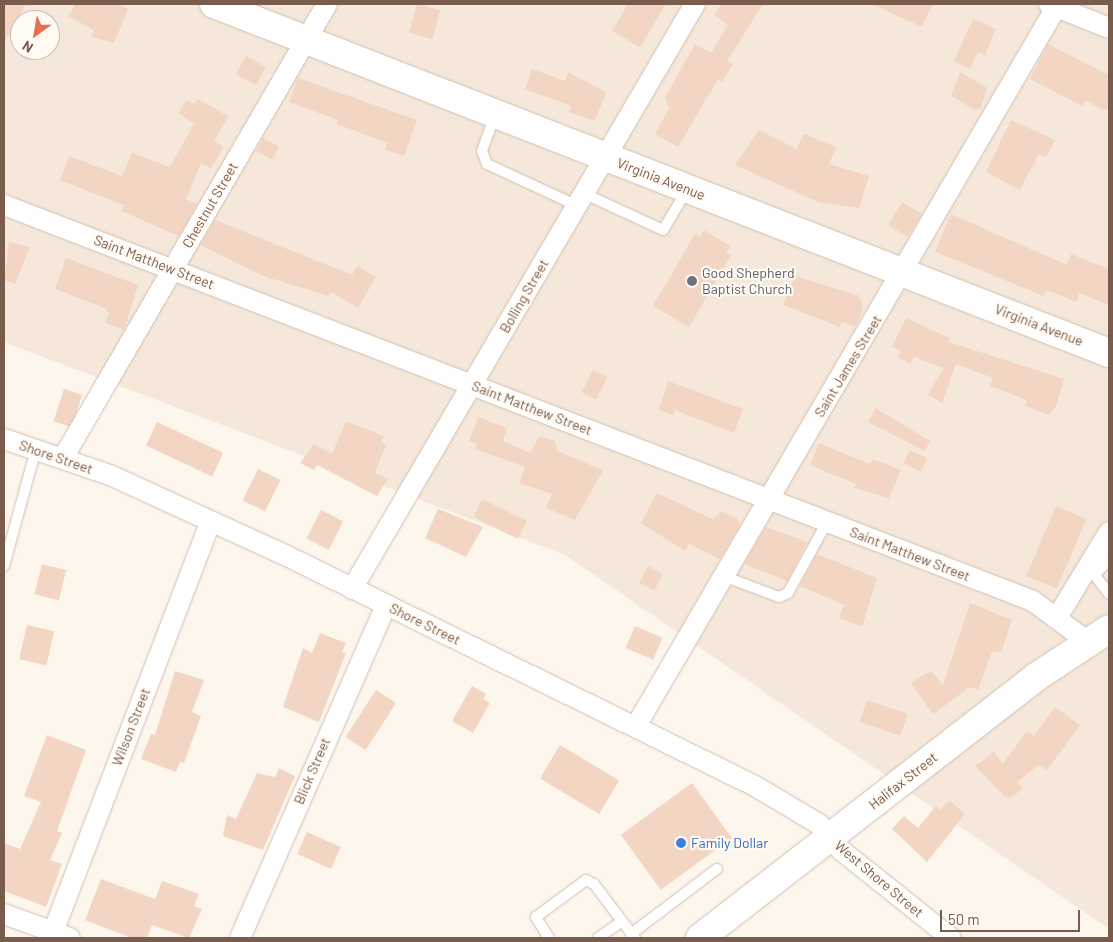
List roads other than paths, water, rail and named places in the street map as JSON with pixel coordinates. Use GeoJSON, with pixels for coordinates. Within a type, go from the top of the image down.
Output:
{"type":"FeatureCollection","features":[{"type":"Feature","properties":{"kind":"street","name":"Virginia Avenue"},"geometry":{"type":"LineString","coordinates":[[214,4],[1109,353]]}},
{"type":"Feature","properties":{"kind":"street","name":"Chestnut Street"},"geometry":{"type":"LineString","coordinates":[[63,458],[327,4]]}},
{"type":"Feature","properties":{"kind":"street","name":"Bolling Street"},"geometry":{"type":"LineString","coordinates":[[352,588],[607,158],[695,4]]}},
{"type":"Feature","properties":{"kind":"street"},"geometry":{"type":"LineString","coordinates":[[1054,5],[1109,28]]}},
{"type":"Feature","properties":{"kind":"street","name":"Saint James Street"},"geometry":{"type":"LineString","coordinates":[[636,726],[902,272],[1054,5]]}},
{"type":"Feature","properties":{"kind":"street","name":"Saint Matthew Street"},"geometry":{"type":"LineString","coordinates":[[4,205],[1033,602],[1098,635]]}},
{"type":"Feature","properties":{"kind":"street","name":"Shore Street"},"geometry":{"type":"LineString","coordinates":[[4,439],[63,458],[210,522],[352,588],[636,726],[800,810],[830,838]]}},
{"type":"Feature","properties":{"kind":"street","name":"Wilson Street"},"geometry":{"type":"LineString","coordinates":[[61,935],[210,522]]}},
{"type":"Feature","properties":{"kind":"street"},"geometry":{"type":"LineString","coordinates":[[1058,616],[1092,571],[1109,532]]}},
{"type":"Feature","properties":{"kind":"street","name":"Blick Street"},"geometry":{"type":"LineString","coordinates":[[240,938],[386,605]]}},
{"type":"Feature","properties":{"kind":"street","name":"Halifax Street"},"geometry":{"type":"LineString","coordinates":[[700,938],[1098,635]]}},
{"type":"Feature","properties":{"kind":"street","name":"West Shore Street"},"geometry":{"type":"LineString","coordinates":[[830,838],[951,938]]}},
{"type":"Feature","properties":{"kind":"street"},"geometry":{"type":"LineString","coordinates":[[4,914],[61,935]]}},
{"type":"Feature","properties":{"kind":"lane"},"geometry":{"type":"LineString","coordinates":[[496,114],[482,151],[487,164],[663,230],[687,189]]}},
{"type":"Feature","properties":{"kind":"lane"},"geometry":{"type":"LineString","coordinates":[[4,566],[36,449]]}},
{"type":"Feature","properties":{"kind":"lane"},"geometry":{"type":"LineString","coordinates":[[723,576],[779,598],[788,593],[827,522]]}},
{"type":"Feature","properties":{"kind":"lane"},"geometry":{"type":"LineString","coordinates":[[1109,559],[1092,571],[1109,594]]}},
{"type":"Feature","properties":{"kind":"lane"},"geometry":{"type":"LineString","coordinates":[[549,938],[536,917],[586,880],[594,884],[633,936],[716,869]]}},
{"type":"Feature","properties":{"kind":"lane"},"geometry":{"type":"LineString","coordinates":[[598,938],[622,921]]}},
{"type":"Feature","properties":{"kind":"place","name":"Good Shepherd Baptist Church"},"geometry":{"type":"Point","coordinates":[692,281]}},
{"type":"Feature","properties":{"kind":"place","name":"Family Dollar"},"geometry":{"type":"Point","coordinates":[681,843]}}]}
